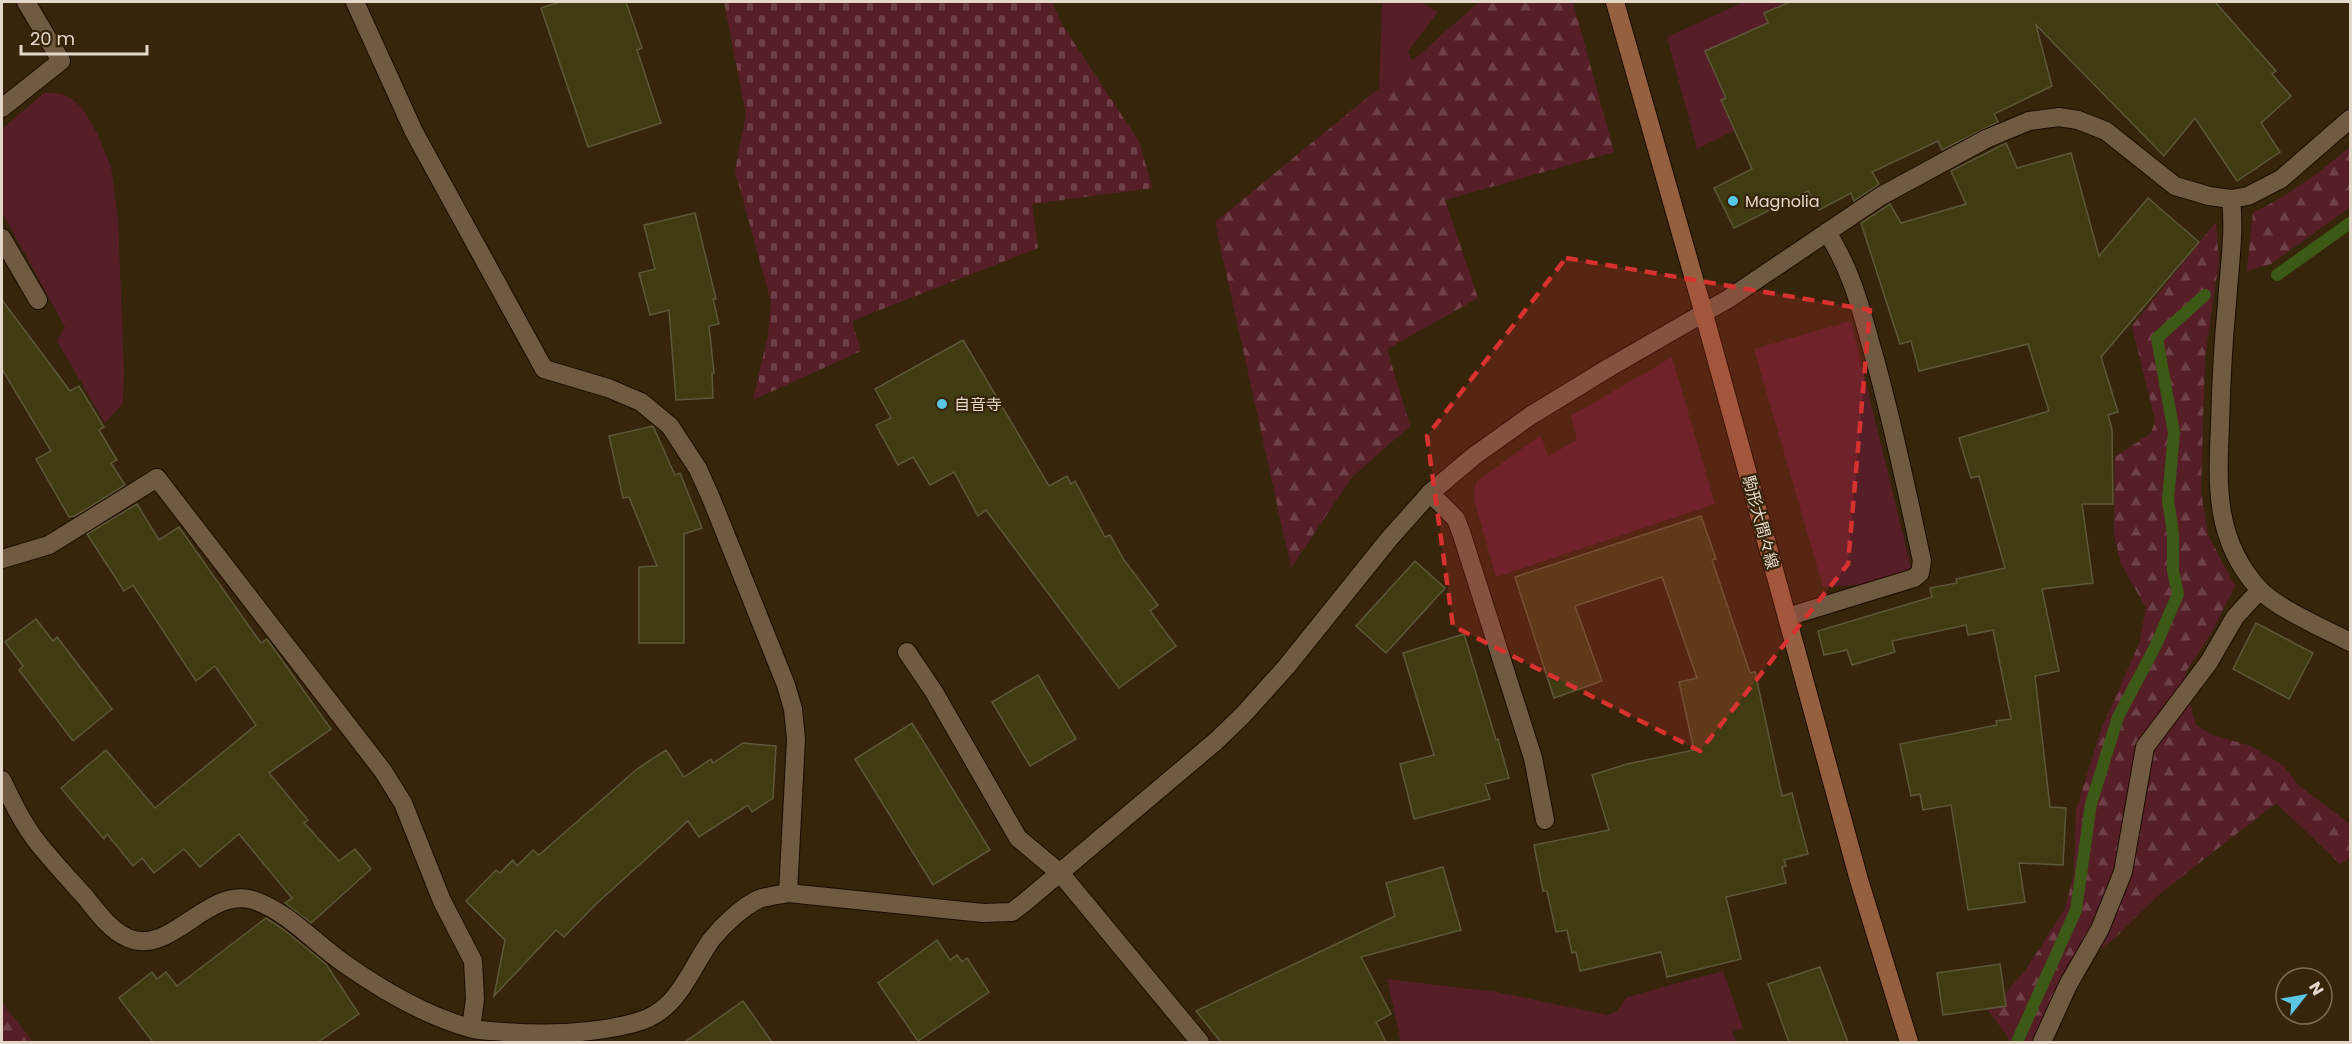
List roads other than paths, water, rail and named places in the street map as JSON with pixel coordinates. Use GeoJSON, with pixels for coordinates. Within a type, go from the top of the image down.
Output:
{"type":"FeatureCollection","features":[{"type":"Feature","properties":{"kind":"main road","name":"駒形大間々線"},"geometry":{"type":"LineString","coordinates":[[1615,2],[1704,314],[1865,902],[1909,1042]]}},
{"type":"Feature","properties":{"kind":"street"},"geometry":{"type":"LineString","coordinates":[[2,108],[62,61],[26,2]]}},
{"type":"Feature","properties":{"kind":"street"},"geometry":{"type":"LineString","coordinates":[[354,2],[414,132],[544,369],[608,388],[641,402],[670,426],[698,470],[786,685],[793,709],[796,739],[788,893]]}},
{"type":"Feature","properties":{"kind":"street"},"geometry":{"type":"LineString","coordinates":[[2,780],[37,842],[110,926],[130,939],[145,941],[157,939],[213,906],[237,898],[251,899],[282,916],[345,964],[385,989],[419,1008],[495,1037],[544,1035],[616,1027],[638,1022],[658,1013],[678,994],[712,940],[740,912],[760,899],[788,893],[1000,914],[1012,912],[1061,874],[1215,742],[1243,715],[1287,666],[1389,539],[1430,493],[1474,456],[1530,416],[1610,367],[1704,314],[1881,196],[1966,149],[2009,128],[2046,117],[2078,120],[2093,125],[2121,143],[2175,186],[2209,196],[2231,199],[2255,193],[2281,179],[2350,119]]}},
{"type":"Feature","properties":{"kind":"street"},"geometry":{"type":"LineString","coordinates":[[2231,199],[2233,221],[2222,353],[2218,499],[2221,515],[2229,540],[2241,564],[2260,590],[2275,601],[2350,642]]}},
{"type":"Feature","properties":{"kind":"street"},"geometry":{"type":"LineString","coordinates":[[1787,617],[1914,578],[1920,573],[1922,561],[1889,410],[1854,284],[1843,257],[1827,232]]}},
{"type":"Feature","properties":{"kind":"street"},"geometry":{"type":"LineString","coordinates":[[2,238],[38,300]]}},
{"type":"Feature","properties":{"kind":"street"},"geometry":{"type":"LineString","coordinates":[[2,559],[49,545],[158,478],[383,771],[403,803],[442,901],[473,961],[475,999],[471,1028]]}},
{"type":"Feature","properties":{"kind":"street"},"geometry":{"type":"LineString","coordinates":[[1430,493],[1456,519],[1461,532],[1533,758],[1545,820]]}},
{"type":"Feature","properties":{"kind":"street"},"geometry":{"type":"LineString","coordinates":[[2042,1042],[2068,985],[2100,929],[2122,872],[2145,747],[2209,662],[2235,617],[2260,590]]}},
{"type":"Feature","properties":{"kind":"street"},"geometry":{"type":"LineString","coordinates":[[907,652],[934,692],[1018,838],[1061,874],[1200,1042]]}},
{"type":"Feature","properties":{"kind":"waterway"},"geometry":{"type":"LineString","coordinates":[[2277,275],[2350,223]]}},
{"type":"Feature","properties":{"kind":"waterway"},"geometry":{"type":"LineString","coordinates":[[2017,1042],[2076,910],[2091,804],[2118,717],[2156,645],[2178,594],[2173,571],[2173,533],[2168,500],[2174,433],[2157,338],[2205,295]]}},
{"type":"Feature","properties":{"kind":"place","name":"Magnolia"},"geometry":{"type":"Point","coordinates":[1733,201]}},
{"type":"Feature","properties":{"kind":"place","name":"自音寺"},"geometry":{"type":"Point","coordinates":[942,404]}}]}
